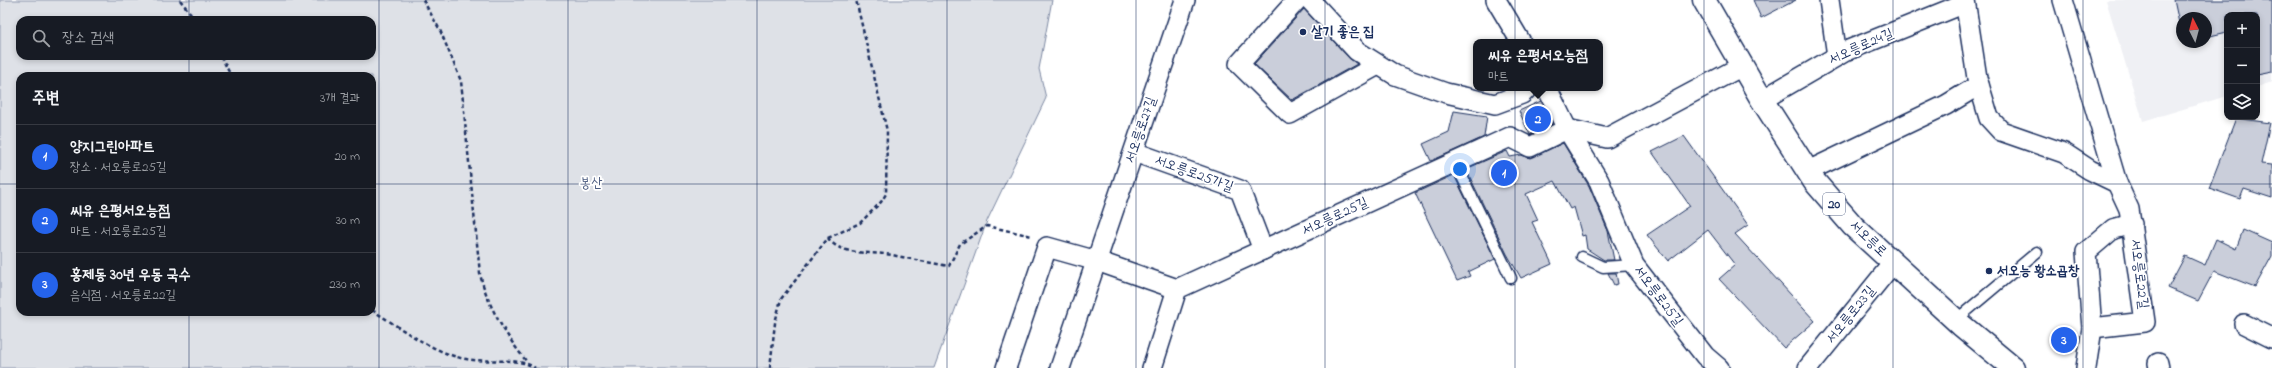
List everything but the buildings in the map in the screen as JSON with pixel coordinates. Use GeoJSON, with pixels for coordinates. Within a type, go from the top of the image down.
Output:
{"type":"FeatureCollection","features":[{"type":"Feature","properties":{"kind":"main road","name":"서오릉로"},"geometry":{"type":"LineString","coordinates":[[1704,0],[1762,100],[1808,171],[1853,226],[1956,320],[2013,368]]}},
{"type":"Feature","properties":{"kind":"street","name":"서오릉로27길"},"geometry":{"type":"LineString","coordinates":[[1060,368],[1185,0]]}},
{"type":"Feature","properties":{"kind":"street"},"geometry":{"type":"LineString","coordinates":[[1297,0],[1239,64],[1290,114],[1378,65]]}},
{"type":"Feature","properties":{"kind":"street"},"geometry":{"type":"LineString","coordinates":[[1310,0],[1357,51],[1395,75],[1446,93],[1495,104],[1522,94],[1525,91]]}},
{"type":"Feature","properties":{"kind":"street"},"geometry":{"type":"LineString","coordinates":[[1496,0],[1520,39]]}},
{"type":"Feature","properties":{"kind":"street"},"geometry":{"type":"LineString","coordinates":[[1829,0],[1837,56]]}},
{"type":"Feature","properties":{"kind":"street","name":"서오릉로24길"},"geometry":{"type":"LineString","coordinates":[[1762,100],[1837,56],[1958,6],[1960,0]]}},
{"type":"Feature","properties":{"kind":"street"},"geometry":{"type":"LineString","coordinates":[[1965,0],[1979,85],[1989,118],[2001,131],[2064,153],[2090,170],[2117,183]]}},
{"type":"Feature","properties":{"kind":"street","name":"서오릉로22길"},"geometry":{"type":"LineString","coordinates":[[2063,0],[2117,183],[2129,209],[2145,322],[2092,328]]}},
{"type":"Feature","properties":{"kind":"street"},"geometry":{"type":"LineString","coordinates":[[1548,91],[1567,129],[1607,138],[1742,66]]}},
{"type":"Feature","properties":{"kind":"street"},"geometry":{"type":"LineString","coordinates":[[1808,171],[1946,105],[1979,85]]}},
{"type":"Feature","properties":{"kind":"street","name":"서오릉로25길"},"geometry":{"type":"LineString","coordinates":[[1177,289],[1510,137],[1530,147],[1567,129],[1599,181],[1634,265],[1705,356],[1719,368]]}},
{"type":"Feature","properties":{"kind":"street","name":"서오릉로25가길"},"geometry":{"type":"LineString","coordinates":[[1134,152],[1240,190],[1263,250]]}},
{"type":"Feature","properties":{"kind":"street"},"geometry":{"type":"LineString","coordinates":[[2086,368],[2092,328],[2086,252],[2113,230],[2132,224]]}},
{"type":"Feature","properties":{"kind":"street"},"geometry":{"type":"LineString","coordinates":[[1006,368],[1047,247],[1097,261],[1177,289],[1152,368]]}},
{"type":"Feature","properties":{"kind":"street","name":"서오릉로23길"},"geometry":{"type":"LineString","coordinates":[[1808,368],[1893,263]]}},
{"type":"Feature","properties":{"kind":"street"},"geometry":{"type":"LineString","coordinates":[[2244,324],[2272,338]]}},
{"type":"Feature","properties":{"kind":"lane"},"geometry":{"type":"LineString","coordinates":[[1455,162],[1511,278]]}},
{"type":"Feature","properties":{"kind":"lane"},"geometry":{"type":"LineString","coordinates":[[1956,320],[2037,252]]}},
{"type":"Feature","properties":{"kind":"lane"},"geometry":{"type":"LineString","coordinates":[[1582,257],[1603,267],[1634,265]]}},
{"type":"Feature","properties":{"kind":"path"},"geometry":{"type":"LineString","coordinates":[[180,0],[193,16]]}},
{"type":"Feature","properties":{"kind":"path"},"geometry":{"type":"LineString","coordinates":[[423,0],[440,30],[461,81],[480,274],[485,296],[512,345],[527,362],[535,368]]}},
{"type":"Feature","properties":{"kind":"path"},"geometry":{"type":"LineString","coordinates":[[770,368],[775,322],[781,299],[828,238],[860,223],[881,202],[886,194],[887,131],[856,0]]}},
{"type":"Feature","properties":{"kind":"path"},"geometry":{"type":"LineString","coordinates":[[223,60],[229,72]]}},
{"type":"Feature","properties":{"kind":"path"},"geometry":{"type":"LineString","coordinates":[[828,238],[835,246],[858,252],[890,254],[919,262],[950,266],[960,244],[987,226],[1030,235],[1047,247]]}},
{"type":"Feature","properties":{"kind":"path"},"geometry":{"type":"LineString","coordinates":[[376,312],[435,349],[459,358],[484,362],[527,362]]}},
{"type":"Feature","properties":{"kind":"shaded area"},"geometry":{"type":"Polygon","coordinates":[[[2106,0],[2272,0],[2272,82],[2260,86],[2260,12],[2224,12],[2224,97],[2143,121],[2106,0]]]}},
{"type":"Feature","properties":{"kind":"green space","name":"봉산"},"geometry":{"type":"Polygon","coordinates":[[[0,0],[1052,0],[1039,69],[1046,98],[987,221],[934,368],[0,368],[0,0]]]}},
{"type":"Feature","properties":{"kind":"place","name":"살기 좋은 집"},"geometry":{"type":"Point","coordinates":[1303,32]}},
{"type":"Feature","properties":{"kind":"place","name":"씨유 은평서오능점"},"geometry":{"type":"Point","coordinates":[1538,119]}},
{"type":"Feature","properties":{"kind":"place","name":"양지그린아파트"},"geometry":{"type":"Point","coordinates":[1504,173]}},
{"type":"Feature","properties":{"kind":"place","name":"서오능 황소곱창"},"geometry":{"type":"Point","coordinates":[1989,271]}},
{"type":"Feature","properties":{"kind":"place","name":"홍제동 30년 우동 국수"},"geometry":{"type":"Point","coordinates":[2064,340]}}]}
